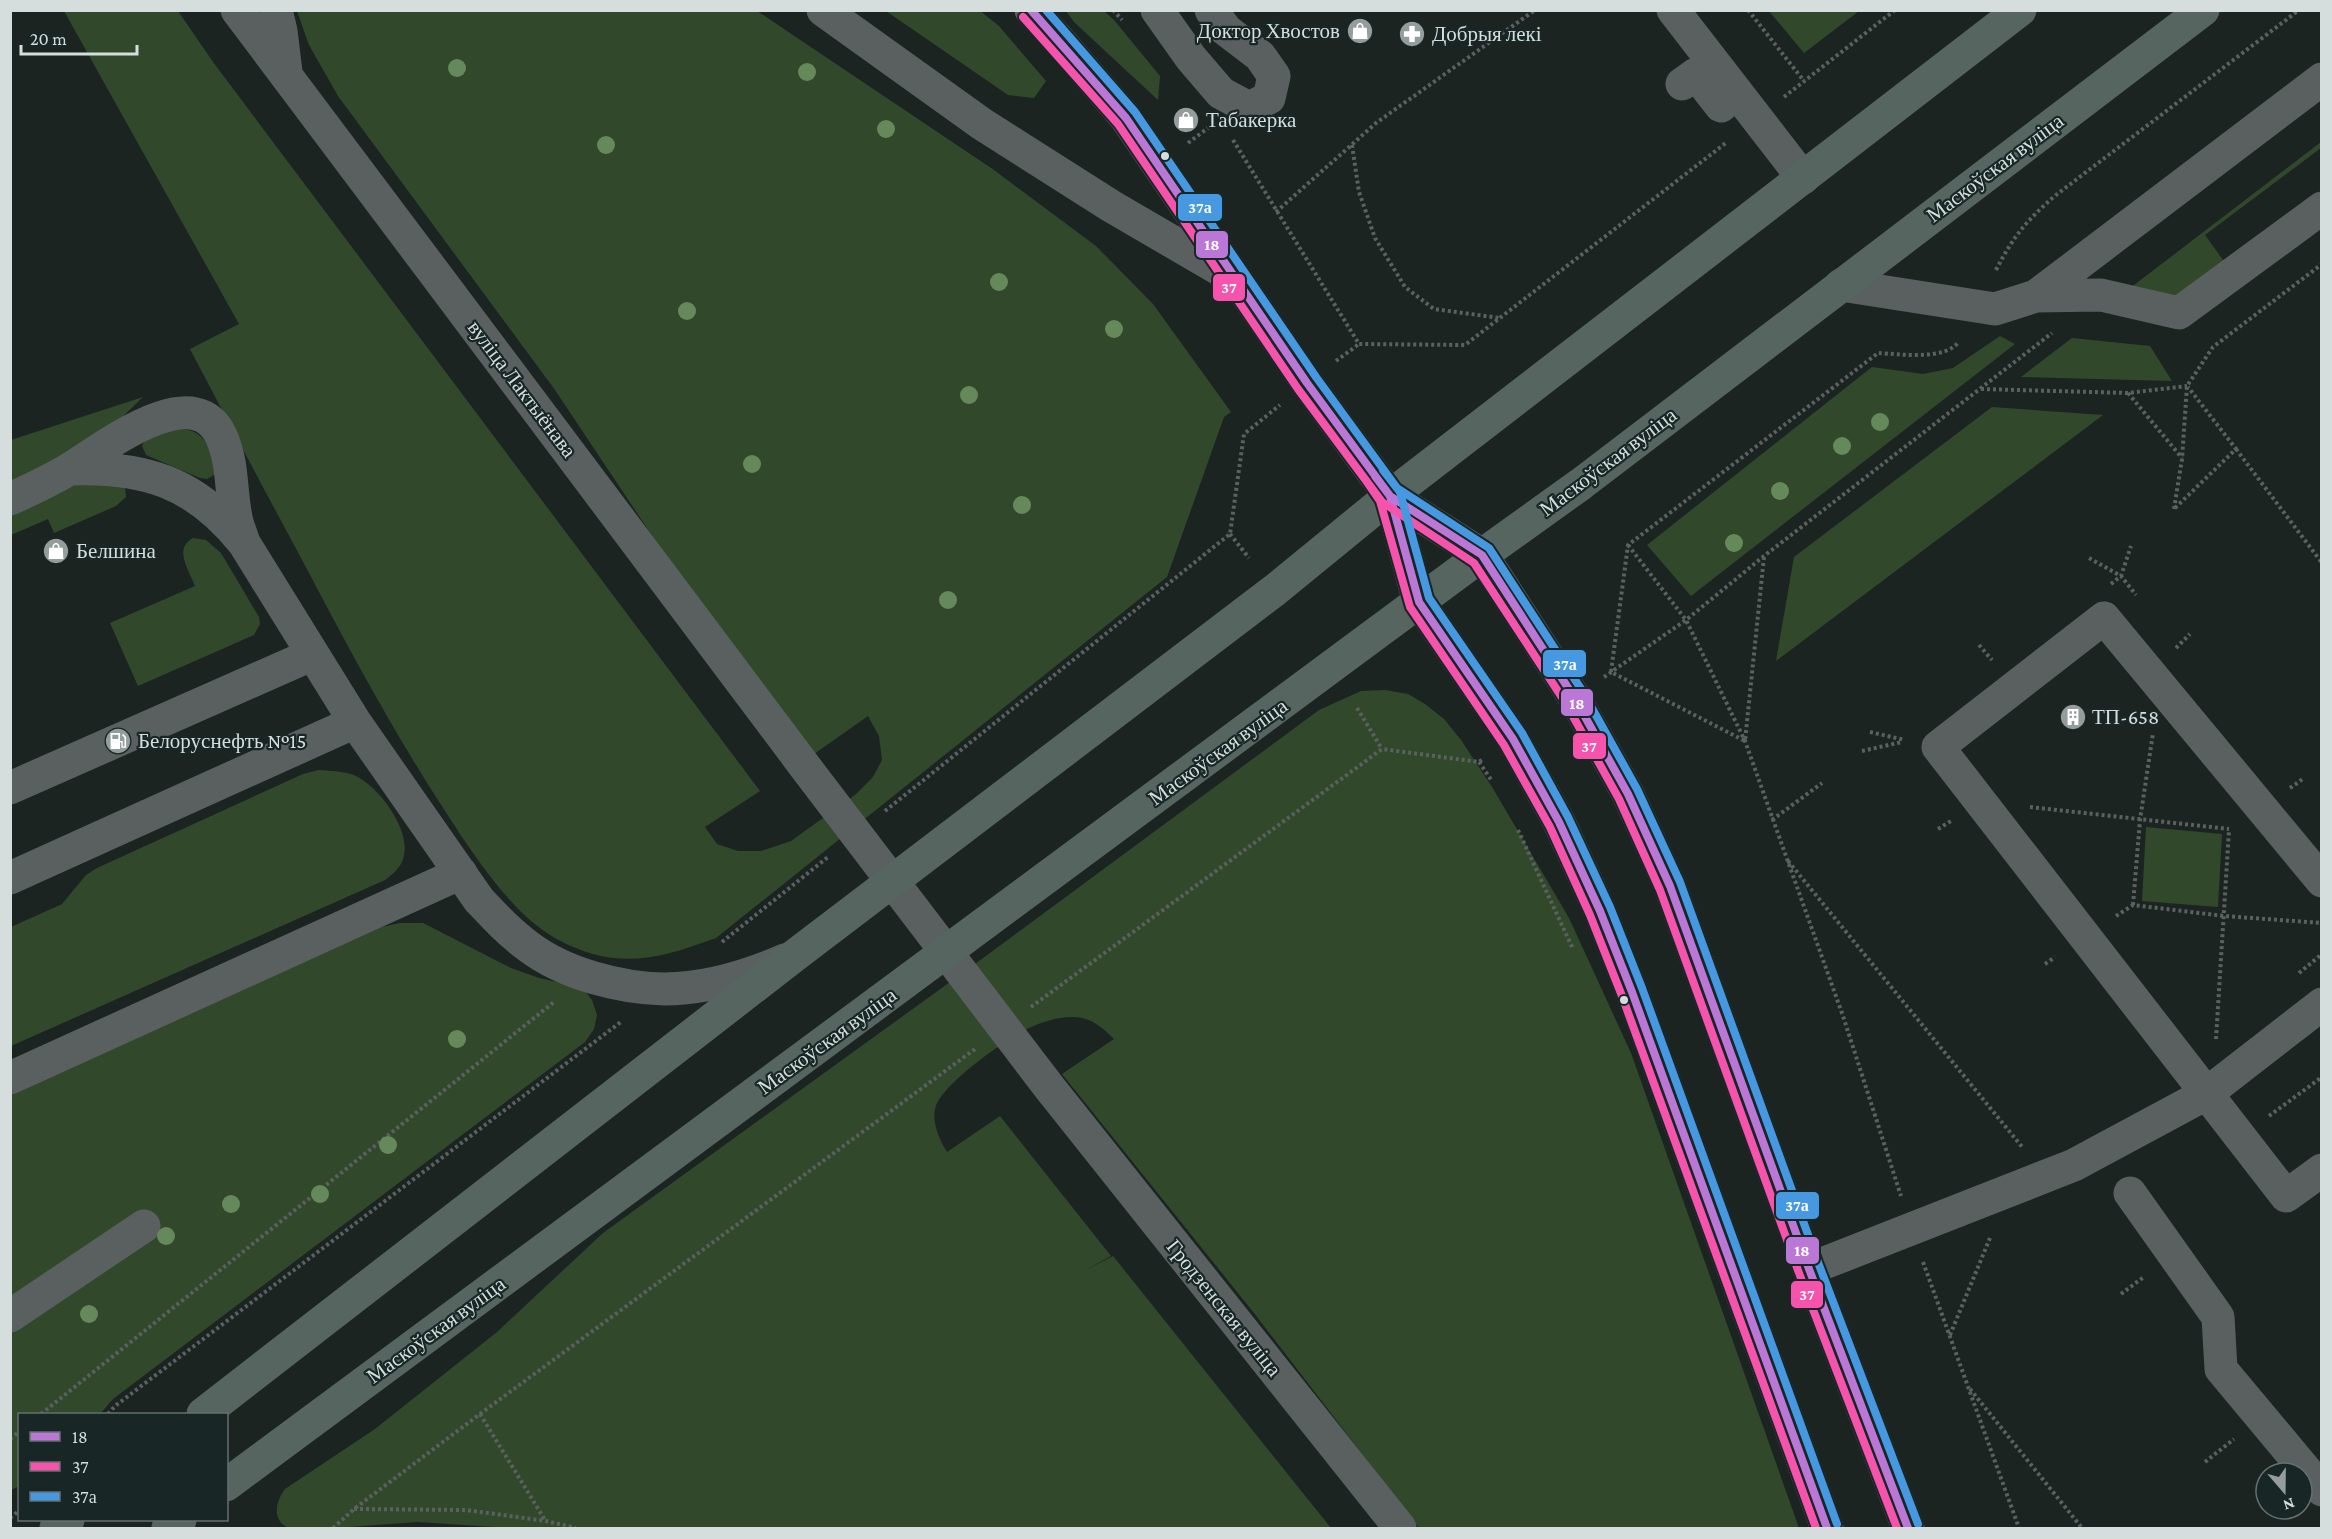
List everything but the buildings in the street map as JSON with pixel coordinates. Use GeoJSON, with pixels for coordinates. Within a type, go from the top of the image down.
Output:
{"type":"FeatureCollection","features":[{"type":"Feature","properties":{"kind":"highway"},"geometry":{"type":"LineString","coordinates":[[204,1413],[794,957],[1275,590],[1390,496],[2019,10]]}},
{"type":"Feature","properties":{"kind":"highway","name":"Маскоўская вуліца"},"geometry":{"type":"LineString","coordinates":[[228,1484],[1581,484],[2203,10]]}},
{"type":"Feature","properties":{"kind":"main road"},"geometry":{"type":"LineString","coordinates":[[1390,496],[1482,555],[1574,697],[1629,794],[1670,886],[1809,1269],[1908,1528]]}},
{"type":"Feature","properties":{"kind":"main road"},"geometry":{"type":"LineString","coordinates":[[1390,496],[1419,602],[1513,739],[1559,822],[1600,911],[1632,992],[1827,1528]]}},
{"type":"Feature","properties":{"kind":"street","name":"вуліца Лактыёнава"},"geometry":{"type":"LineString","coordinates":[[237,10],[806,768],[1049,1087]]}},
{"type":"Feature","properties":{"kind":"street"},"geometry":{"type":"LineString","coordinates":[[276,10],[281,30],[286,74]]}},
{"type":"Feature","properties":{"kind":"street"},"geometry":{"type":"LineString","coordinates":[[823,10],[982,124],[1111,206],[1239,281]]}},
{"type":"Feature","properties":{"kind":"street"},"geometry":{"type":"LineString","coordinates":[[1031,10],[1126,118],[1307,383],[1390,496]]}},
{"type":"Feature","properties":{"kind":"street"},"geometry":{"type":"LineString","coordinates":[[1157,10],[1191,58],[1221,93],[1249,108],[1269,98],[1274,76],[1260,56],[1226,30],[1211,10]]}},
{"type":"Feature","properties":{"kind":"street"},"geometry":{"type":"LineString","coordinates":[[1673,10],[1749,124],[1795,184]]}},
{"type":"Feature","properties":{"kind":"street"},"geometry":{"type":"LineString","coordinates":[[1682,84],[1696,74],[1749,124]]}},
{"type":"Feature","properties":{"kind":"street"},"geometry":{"type":"LineString","coordinates":[[2036,296],[2322,79]]}},
{"type":"Feature","properties":{"kind":"street"},"geometry":{"type":"LineString","coordinates":[[1841,285],[1995,309],[2036,296],[2101,296],[2179,313],[2322,208]]}},
{"type":"Feature","properties":{"kind":"street"},"geometry":{"type":"LineString","coordinates":[[10,499],[69,469],[117,438],[143,425],[175,414],[197,413],[215,425],[229,457],[237,522],[244,543]]}},
{"type":"Feature","properties":{"kind":"street"},"geometry":{"type":"LineString","coordinates":[[69,469],[123,470],[155,478],[173,485],[208,505],[226,521],[244,543],[311,655],[355,722],[479,900],[502,925],[531,948],[559,965],[581,974],[664,989],[732,978],[794,957]]}},
{"type":"Feature","properties":{"kind":"street"},"geometry":{"type":"LineString","coordinates":[[2322,881],[2104,618],[1938,747],[2286,1197],[2322,1170]]}},
{"type":"Feature","properties":{"kind":"street"},"geometry":{"type":"LineString","coordinates":[[10,788],[311,655]]}},
{"type":"Feature","properties":{"kind":"street"},"geometry":{"type":"LineString","coordinates":[[10,878],[355,722]]}},
{"type":"Feature","properties":{"kind":"street"},"geometry":{"type":"LineString","coordinates":[[10,1078],[461,873]]}},
{"type":"Feature","properties":{"kind":"street"},"geometry":{"type":"LineString","coordinates":[[1809,1269],[1911,1227],[2074,1165],[2206,1094],[2322,1004]]}},
{"type":"Feature","properties":{"kind":"street","name":"Гродзенская вуліца"},"geometry":{"type":"LineString","coordinates":[[1049,1087],[1400,1528]]}},
{"type":"Feature","properties":{"kind":"street"},"geometry":{"type":"LineString","coordinates":[[2130,1193],[2218,1317],[2222,1369],[2322,1490]]}},
{"type":"Feature","properties":{"kind":"street"},"geometry":{"type":"LineString","coordinates":[[10,1316],[144,1226]]}},
{"type":"Feature","properties":{"kind":"path"},"geometry":{"type":"LineString","coordinates":[[1113,10],[1129,28]]}},
{"type":"Feature","properties":{"kind":"path"},"geometry":{"type":"LineString","coordinates":[[1276,212],[1376,123],[1535,10]]}},
{"type":"Feature","properties":{"kind":"path"},"geometry":{"type":"LineString","coordinates":[[1748,10],[1804,81]]}},
{"type":"Feature","properties":{"kind":"path"},"geometry":{"type":"LineString","coordinates":[[1227,134],[1359,344],[1465,345],[1895,10]]}},
{"type":"Feature","properties":{"kind":"path"},"geometry":{"type":"LineString","coordinates":[[1352,145],[1359,192],[1375,237],[1405,287],[1434,309],[1501,318]]}},
{"type":"Feature","properties":{"kind":"path"},"geometry":{"type":"LineString","coordinates":[[2236,449],[2174,509],[2182,459],[2187,386],[2213,347],[2322,264]]}},
{"type":"Feature","properties":{"kind":"path"},"geometry":{"type":"LineString","coordinates":[[1574,697],[1686,620],[1764,556],[2055,332]]}},
{"type":"Feature","properties":{"kind":"path"},"geometry":{"type":"LineString","coordinates":[[1980,389],[2128,393],[2187,386]]}},
{"type":"Feature","properties":{"kind":"path"},"geometry":{"type":"LineString","coordinates":[[2187,386],[2322,563]]}},
{"type":"Feature","properties":{"kind":"path"},"geometry":{"type":"LineString","coordinates":[[2128,393],[2182,459]]}},
{"type":"Feature","properties":{"kind":"path"},"geometry":{"type":"LineString","coordinates":[[1230,534],[1249,558]]}},
{"type":"Feature","properties":{"kind":"path"},"geometry":{"type":"LineString","coordinates":[[1611,672],[1628,545],[1686,620],[1744,741],[1843,1016],[1911,1227],[2019,1528]]}},
{"type":"Feature","properties":{"kind":"path"},"geometry":{"type":"LineString","coordinates":[[2089,558],[2121,576],[2131,546]]}},
{"type":"Feature","properties":{"kind":"path"},"geometry":{"type":"LineString","coordinates":[[1744,741],[1764,556]]}},
{"type":"Feature","properties":{"kind":"path"},"geometry":{"type":"LineString","coordinates":[[2133,905],[2140,820],[2160,686],[2177,645],[2190,634]]}},
{"type":"Feature","properties":{"kind":"path"},"geometry":{"type":"LineString","coordinates":[[1611,672],[1744,741]]}},
{"type":"Feature","properties":{"kind":"path"},"geometry":{"type":"LineString","coordinates":[[1357,708],[1382,749]]}},
{"type":"Feature","properties":{"kind":"path"},"geometry":{"type":"LineString","coordinates":[[1862,751],[1908,741],[1870,732]]}},
{"type":"Feature","properties":{"kind":"path"},"geometry":{"type":"LineString","coordinates":[[1027,1011],[1382,749],[1479,762],[1497,790]]}},
{"type":"Feature","properties":{"kind":"path"},"geometry":{"type":"LineString","coordinates":[[1938,829],[1980,801],[2229,829],[2304,778]]}},
{"type":"Feature","properties":{"kind":"path"},"geometry":{"type":"LineString","coordinates":[[1772,820],[1822,783]]}},
{"type":"Feature","properties":{"kind":"path"},"geometry":{"type":"LineString","coordinates":[[1514,819],[1576,956]]}},
{"type":"Feature","properties":{"kind":"path"},"geometry":{"type":"LineString","coordinates":[[2216,1039],[2229,829]]}},
{"type":"Feature","properties":{"kind":"path"},"geometry":{"type":"LineString","coordinates":[[1786,858],[2025,1150],[2014,1154]]}},
{"type":"Feature","properties":{"kind":"path"},"geometry":{"type":"LineString","coordinates":[[2045,964],[2133,905],[2224,916],[2322,923]]}},
{"type":"Feature","properties":{"kind":"path"},"geometry":{"type":"LineString","coordinates":[[41,1413],[578,983],[581,974]]}},
{"type":"Feature","properties":{"kind":"path"},"geometry":{"type":"LineString","coordinates":[[333,1528],[354,1509],[480,1414],[979,1046]]}},
{"type":"Feature","properties":{"kind":"path"},"geometry":{"type":"LineString","coordinates":[[1901,1196],[1911,1192]]}},
{"type":"Feature","properties":{"kind":"path"},"geometry":{"type":"LineString","coordinates":[[1950,1335],[1994,1228]]}},
{"type":"Feature","properties":{"kind":"path"},"geometry":{"type":"LineString","coordinates":[[2121,1294],[2147,1274]]}},
{"type":"Feature","properties":{"kind":"path"},"geometry":{"type":"LineString","coordinates":[[1968,1385],[2082,1528]]}},
{"type":"Feature","properties":{"kind":"path"},"geometry":{"type":"LineString","coordinates":[[480,1414],[546,1521]]}},
{"type":"Feature","properties":{"kind":"path"},"geometry":{"type":"LineString","coordinates":[[2205,1462],[2237,1438]]}},
{"type":"Feature","properties":{"kind":"path"},"geometry":{"type":"LineString","coordinates":[[354,1509],[466,1510],[546,1521],[576,1528]]}},
{"type":"Feature","properties":{"kind":"green space"},"geometry":{"type":"Polygon","coordinates":[[[64,11],[178,11],[213,62],[760,791],[705,827],[717,844],[738,851],[761,851],[791,841],[855,795],[873,777],[882,760],[879,736],[868,716],[807,759],[715,630],[555,390],[338,96],[309,45],[297,11],[757,11],[994,170],[1096,246],[1153,304],[1231,412],[1224,417],[1167,577],[716,938],[674,952],[636,959],[597,955],[555,938],[537,926],[504,894],[474,855],[436,797],[355,658],[219,405],[190,349],[239,324],[64,11]]]}},
{"type":"Feature","properties":{"kind":"green space"},"geometry":{"type":"Polygon","coordinates":[[[886,11],[980,11],[999,26],[1046,81],[1034,98],[1008,95],[886,11]]]}},
{"type":"Feature","properties":{"kind":"green space"},"geometry":{"type":"Polygon","coordinates":[[[1066,11],[1104,11],[1114,20],[1160,76],[1158,100],[1074,22],[1066,11]]]}},
{"type":"Feature","properties":{"kind":"green space"},"geometry":{"type":"Polygon","coordinates":[[[1769,11],[1859,11],[1804,53],[1769,11]]]}},
{"type":"Feature","properties":{"kind":"green space"},"geometry":{"type":"Polygon","coordinates":[[[2321,142],[2321,148],[2205,235],[2226,264],[2172,304],[2121,295],[2321,142]]]}},
{"type":"Feature","properties":{"kind":"green space"},"geometry":{"type":"Polygon","coordinates":[[[2000,336],[2015,344],[1691,596],[1647,545],[1872,367],[1923,374],[1953,368],[2000,336]]]}},
{"type":"Feature","properties":{"kind":"green space"},"geometry":{"type":"Polygon","coordinates":[[[2072,338],[2150,346],[2172,381],[2021,377],[2072,338]]]}},
{"type":"Feature","properties":{"kind":"green space"},"geometry":{"type":"Polygon","coordinates":[[[143,397],[108,431],[11,483],[11,440],[143,397]]]}},
{"type":"Feature","properties":{"kind":"green space"},"geometry":{"type":"Polygon","coordinates":[[[1992,407],[2103,415],[1776,661],[1794,557],[1992,407]]]}},
{"type":"Feature","properties":{"kind":"green space"},"geometry":{"type":"Polygon","coordinates":[[[175,429],[192,431],[203,439],[212,457],[214,475],[207,479],[200,478],[146,455],[142,446],[145,440],[175,429]]]}},
{"type":"Feature","properties":{"kind":"green space"},"geometry":{"type":"Polygon","coordinates":[[[75,482],[125,487],[126,497],[116,506],[54,533],[48,519],[11,535],[11,511],[75,482]]]}},
{"type":"Feature","properties":{"kind":"green space"},"geometry":{"type":"Polygon","coordinates":[[[193,538],[206,540],[221,553],[259,617],[260,624],[254,635],[138,686],[110,623],[195,586],[183,554],[187,543],[193,538]]]}},
{"type":"Feature","properties":{"kind":"green space"},"geometry":{"type":"Polygon","coordinates":[[[1385,690],[1408,694],[1425,704],[1444,719],[1461,740],[1492,787],[1569,918],[1631,1053],[1799,1528],[1419,1528],[1254,1313],[1062,1074],[1114,1039],[1092,1022],[1069,1017],[1032,1026],[989,1053],[960,1076],[939,1099],[935,1109],[937,1132],[942,1143],[947,1152],[1000,1116],[1111,1256],[1084,1271],[1113,1256],[1331,1528],[511,1528],[417,1522],[335,1528],[288,1528],[279,1520],[277,1505],[285,1489],[375,1429],[497,1332],[603,1233],[979,961],[1319,710],[1361,691],[1385,690]]]}},
{"type":"Feature","properties":{"kind":"green space"},"geometry":{"type":"Polygon","coordinates":[[[319,770],[342,772],[365,781],[391,810],[398,821],[405,845],[401,863],[391,875],[385,880],[11,1046],[11,927],[62,904],[86,875],[97,868],[303,774],[319,770]]]}},
{"type":"Feature","properties":{"kind":"green space"},"geometry":{"type":"Polygon","coordinates":[[[2146,827],[2222,834],[2218,907],[2142,901],[2146,827]]]}},
{"type":"Feature","properties":{"kind":"green space"},"geometry":{"type":"Polygon","coordinates":[[[400,923],[423,923],[511,968],[585,991],[592,1000],[597,1015],[594,1029],[585,1042],[113,1399],[101,1413],[18,1413],[18,1486],[11,1490],[11,1094],[382,927],[400,923]]]}},
{"type":"Feature","properties":{"kind":"transit line","name":"18"},"geometry":{"type":"LineString","coordinates":[[1031,10],[1126,118],[1307,383],[1390,496],[1482,555],[1574,697],[1628,794],[1670,886],[1809,1269],[1908,1528]]}},
{"type":"Feature","properties":{"kind":"transit line","name":"37а"},"geometry":{"type":"LineString","coordinates":[[1046,10],[1135,112],[1316,377],[1397,488],[1489,548],[1583,692],[1637,789],[1680,882],[1819,1265],[1918,1524]]}},
{"type":"Feature","properties":{"kind":"transit line","name":"37"},"geometry":{"type":"LineString","coordinates":[[1023,17],[1118,124],[1298,389],[1382,502],[1474,563],[1565,702],[1619,799],[1660,890],[1799,1273],[1897,1528]]}},
{"type":"Feature","properties":{"kind":"transit line","name":"37а"},"geometry":{"type":"LineString","coordinates":[[1383,470],[1400,492],[1429,598],[1522,733],[1568,817],[1610,907],[1642,988],[1837,1524]]}},
{"type":"Feature","properties":{"kind":"transit line","name":"18"},"geometry":{"type":"LineString","coordinates":[[1375,476],[1390,496],[1419,602],[1513,739],[1559,822],[1600,911],[1632,992],[1827,1528]]}},
{"type":"Feature","properties":{"kind":"transit line","name":"37"},"geometry":{"type":"LineString","coordinates":[[1367,482],[1380,501],[1410,607],[1504,745],[1550,827],[1590,915],[1622,996],[1816,1528]]}},
{"type":"Feature","properties":{"kind":"place","name":"Доктор Хвостов"},"geometry":{"type":"Point","coordinates":[1360,31]}},
{"type":"Feature","properties":{"kind":"place","name":"Добрыя лекі"},"geometry":{"type":"Point","coordinates":[1412,34]}},
{"type":"Feature","properties":{"kind":"place","name":"Табакерка"},"geometry":{"type":"Point","coordinates":[1186,120]}},
{"type":"Feature","properties":{"kind":"place","name":"Белшина"},"geometry":{"type":"Point","coordinates":[56,551]}},
{"type":"Feature","properties":{"kind":"place","name":"ТП-658"},"geometry":{"type":"Point","coordinates":[2073,717]}},
{"type":"Feature","properties":{"kind":"place","name":"Белоруснефть №15"},"geometry":{"type":"Point","coordinates":[118,741]}}]}
